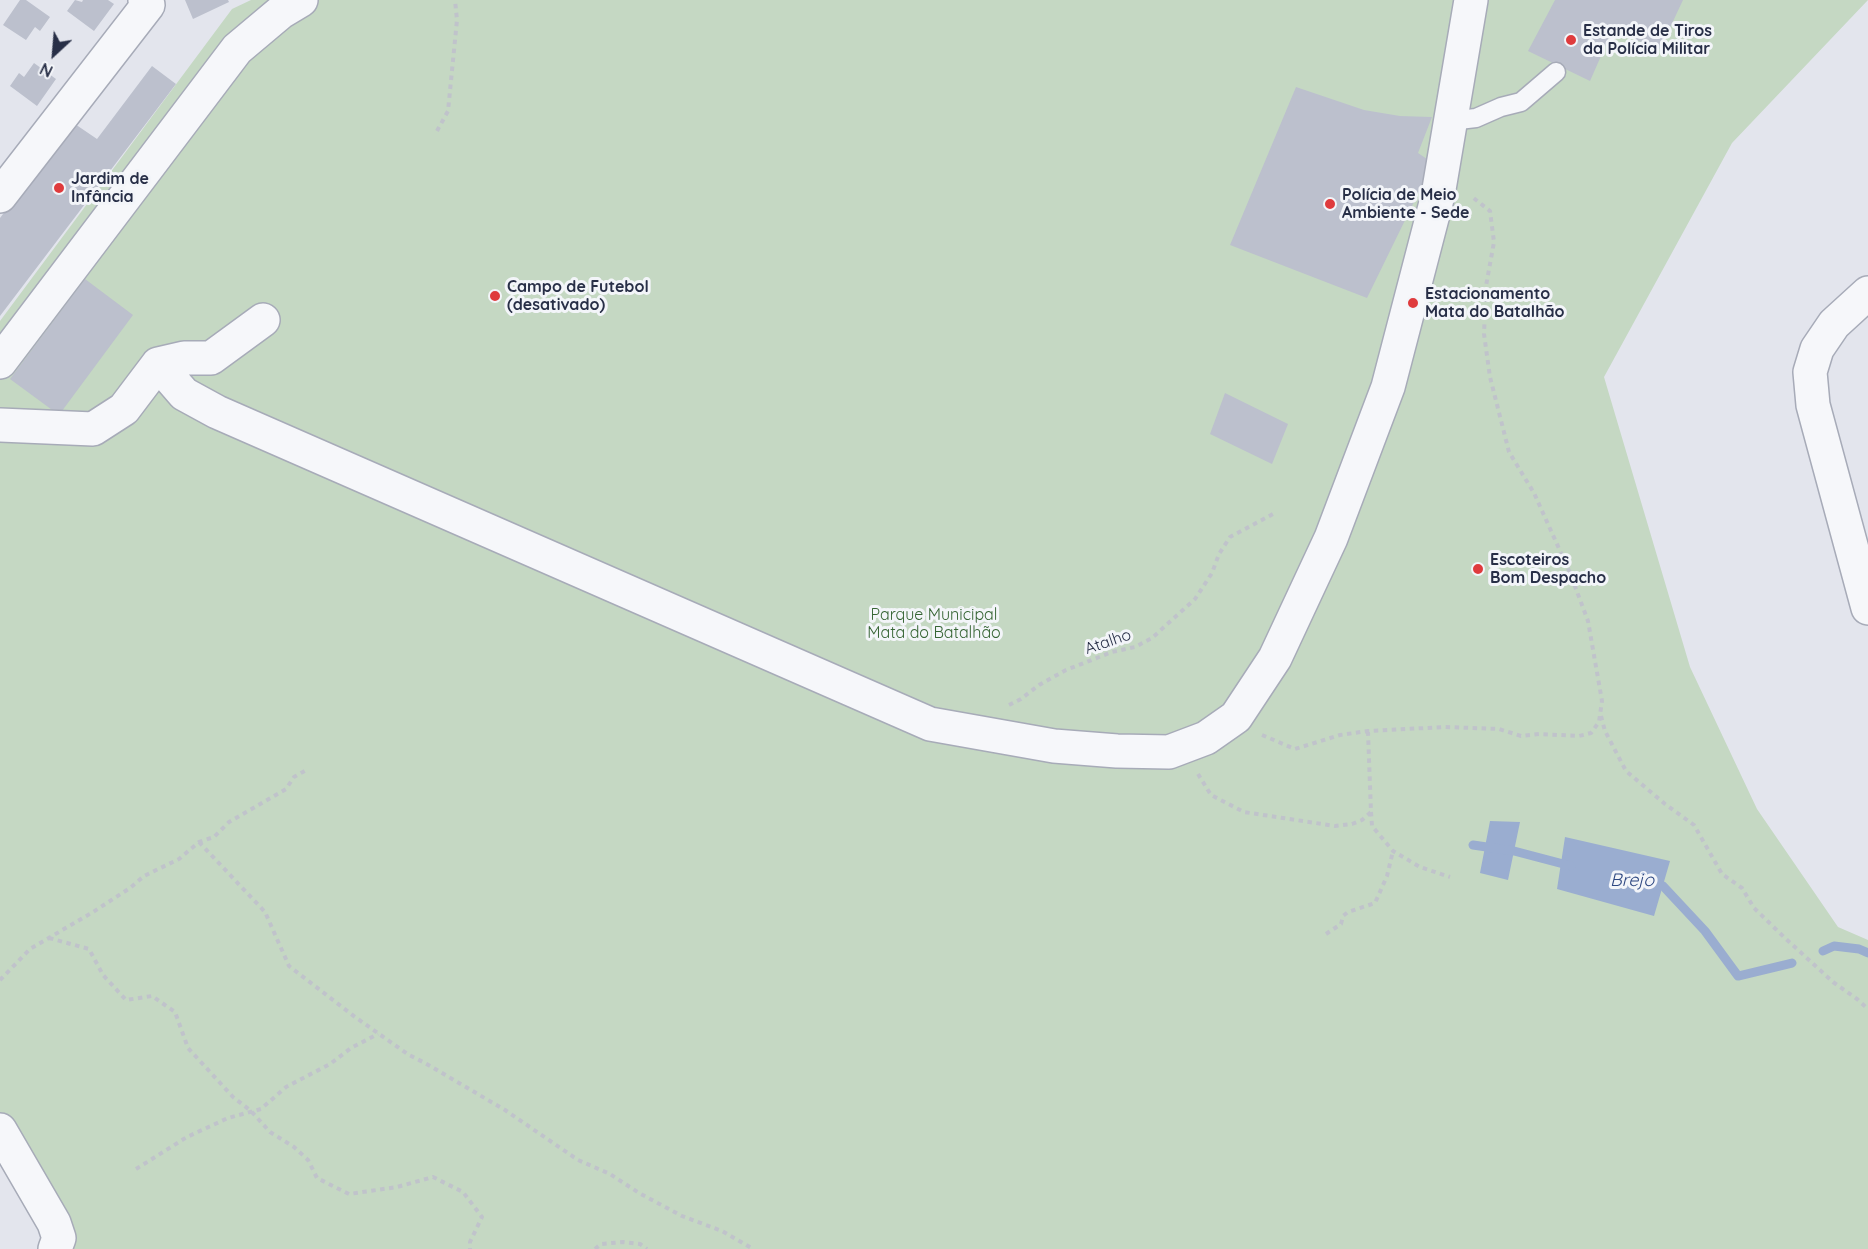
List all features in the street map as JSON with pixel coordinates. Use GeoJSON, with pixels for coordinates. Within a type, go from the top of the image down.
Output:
{"type":"FeatureCollection","features":[{"type":"Feature","properties":{"kind":"street"},"geometry":{"type":"LineString","coordinates":[[0,362],[237,49],[281,12],[302,0]]}},
{"type":"Feature","properties":{"kind":"street"},"geometry":{"type":"LineString","coordinates":[[158,364],[184,394],[217,412],[930,724],[1054,746],[1168,752],[1206,738],[1236,717],[1275,658],[1331,538],[1388,387],[1438,195],[1471,0]]}},
{"type":"Feature","properties":{"kind":"street"},"geometry":{"type":"LineString","coordinates":[[0,196],[146,2]]}},
{"type":"Feature","properties":{"kind":"street"},"geometry":{"type":"LineString","coordinates":[[1868,293],[1834,324],[1817,349],[1810,372],[1813,405],[1868,608]]}},
{"type":"Feature","properties":{"kind":"street"},"geometry":{"type":"LineString","coordinates":[[0,425],[93,429],[124,409],[158,364],[184,357],[211,358],[263,320]]}},
{"type":"Feature","properties":{"kind":"street"},"geometry":{"type":"LineString","coordinates":[[0,1130],[54,1223],[59,1238],[55,1249]]}},
{"type":"Feature","properties":{"kind":"lane"},"geometry":{"type":"LineString","coordinates":[[1450,121],[1476,118],[1501,107],[1521,102],[1556,72]]}},
{"type":"Feature","properties":{"kind":"path"},"geometry":{"type":"LineString","coordinates":[[437,131],[448,111],[458,20],[455,0]]}},
{"type":"Feature","properties":{"kind":"path"},"geometry":{"type":"LineString","coordinates":[[1224,726],[1261,735],[1295,749],[1340,735],[1368,731],[1444,727],[1499,729],[1521,736],[1539,734],[1579,736],[1591,733],[1599,722],[1602,701],[1588,621],[1570,573],[1533,493],[1509,452],[1490,377],[1485,334],[1486,286],[1494,242],[1490,211],[1442,172]]}},
{"type":"Feature","properties":{"kind":"path","name":"Atalho"},"geometry":{"type":"LineString","coordinates":[[1000,709],[1021,699],[1039,685],[1066,670],[1112,652],[1135,647],[1152,638],[1195,599],[1212,573],[1219,554],[1230,537],[1273,514]]}},
{"type":"Feature","properties":{"kind":"path"},"geometry":{"type":"LineString","coordinates":[[1600,714],[1605,731],[1626,771],[1694,825],[1722,874],[1742,888],[1754,908],[1833,982],[1868,1009]]}},
{"type":"Feature","properties":{"kind":"path"},"geometry":{"type":"LineString","coordinates":[[1368,731],[1372,826],[1393,851],[1420,867],[1450,878]]}},
{"type":"Feature","properties":{"kind":"path"},"geometry":{"type":"LineString","coordinates":[[1184,746],[1211,795],[1244,812],[1335,826],[1362,820],[1371,812]]}},
{"type":"Feature","properties":{"kind":"path"},"geometry":{"type":"LineString","coordinates":[[0,980],[30,949],[93,912],[144,876],[179,859],[199,842],[214,837],[229,822],[286,789],[294,777],[308,769]]}},
{"type":"Feature","properties":{"kind":"path"},"geometry":{"type":"LineString","coordinates":[[199,842],[265,912],[289,966],[378,1034],[409,1055],[505,1110],[578,1160],[610,1174],[682,1216],[722,1231],[753,1249]]}},
{"type":"Feature","properties":{"kind":"path"},"geometry":{"type":"LineString","coordinates":[[1326,934],[1341,924],[1343,916],[1348,912],[1375,903],[1387,876],[1393,851]]}},
{"type":"Feature","properties":{"kind":"path"},"geometry":{"type":"LineString","coordinates":[[50,938],[89,949],[102,975],[126,1000],[152,996],[175,1012],[188,1047],[233,1097],[252,1111],[270,1132],[294,1147],[309,1160],[317,1178],[349,1194],[398,1187],[433,1177],[463,1192],[482,1217],[470,1242],[470,1249]]}},
{"type":"Feature","properties":{"kind":"path"},"geometry":{"type":"LineString","coordinates":[[136,1169],[187,1137],[228,1118],[261,1108],[286,1087],[330,1064],[351,1048],[378,1034]]}},
{"type":"Feature","properties":{"kind":"path"},"geometry":{"type":"LineString","coordinates":[[595,1249],[601,1244],[623,1242],[640,1244],[647,1249]]}},
{"type":"Feature","properties":{"kind":"green space","name":"Parque Municipal Mata do Batalhão"},"geometry":{"type":"Polygon","coordinates":[[[251,0],[1868,0],[1732,143],[1604,377],[1690,667],[1757,809],[1838,927],[1868,940],[1868,1249],[59,1249],[0,1153],[0,321],[232,9],[251,0]]]}},
{"type":"Feature","properties":{"kind":"water"},"geometry":{"type":"Polygon","coordinates":[[[1490,821],[1520,822],[1508,880],[1480,873],[1490,821]]]}},
{"type":"Feature","properties":{"kind":"water","name":"Brejo"},"geometry":{"type":"Polygon","coordinates":[[[1565,837],[1670,861],[1654,916],[1557,889],[1565,837]]]}},
{"type":"Feature","properties":{"kind":"building"},"geometry":{"type":"Polygon","coordinates":[[[20,0],[26,0],[50,17],[40,31],[35,27],[26,40],[3,25],[20,0]]]}},
{"type":"Feature","properties":{"kind":"building"},"geometry":{"type":"Polygon","coordinates":[[[75,0],[82,2],[83,0],[108,0],[114,4],[94,31],[67,11],[75,0]]]}},
{"type":"Feature","properties":{"kind":"building"},"geometry":{"type":"Polygon","coordinates":[[[185,0],[228,0],[229,2],[193,19],[185,0]]]}},
{"type":"Feature","properties":{"kind":"building","name":"Estande de Tiros da Polícia Militar"},"geometry":{"type":"Polygon","coordinates":[[[1555,0],[1683,0],[1660,49],[1612,31],[1590,81],[1528,51],[1555,0]]]}},
{"type":"Feature","properties":{"kind":"building"},"geometry":{"type":"Polygon","coordinates":[[[34,63],[56,79],[37,106],[10,86],[19,73],[24,77],[34,63]]]}},
{"type":"Feature","properties":{"kind":"building","name":"Jardim de Infância"},"geometry":{"type":"Polygon","coordinates":[[[152,66],[176,84],[0,316],[0,218],[72,122],[97,139],[152,66]]]}},
{"type":"Feature","properties":{"kind":"building","name":"Polícia de Meio Ambiente - Sede"},"geometry":{"type":"Polygon","coordinates":[[[1296,87],[1364,110],[1400,116],[1432,117],[1418,153],[1433,163],[1367,298],[1230,245],[1296,87]]]}},
{"type":"Feature","properties":{"kind":"building"},"geometry":{"type":"Polygon","coordinates":[[[85,279],[133,315],[59,415],[10,379],[85,279]]]}},
{"type":"Feature","properties":{"kind":"building"},"geometry":{"type":"Polygon","coordinates":[[[1225,393],[1288,424],[1272,464],[1210,434],[1225,393]]]}},
{"type":"Feature","properties":{"kind":"waterway"},"geometry":{"type":"LineString","coordinates":[[1473,845],[1514,851],[1571,866]]}},
{"type":"Feature","properties":{"kind":"waterway"},"geometry":{"type":"LineString","coordinates":[[1651,884],[1663,886],[1705,931],[1738,976],[1792,963]]}},
{"type":"Feature","properties":{"kind":"waterway"},"geometry":{"type":"LineString","coordinates":[[1823,951],[1834,946],[1859,949],[1868,953]]}},
{"type":"Feature","properties":{"kind":"place","name":"Estande de Tiros da Polícia Militar"},"geometry":{"type":"Point","coordinates":[1571,40]}},
{"type":"Feature","properties":{"kind":"place","name":"Jardim de Infância"},"geometry":{"type":"Point","coordinates":[59,188]}},
{"type":"Feature","properties":{"kind":"place","name":"Polícia de Meio Ambiente - Sede"},"geometry":{"type":"Point","coordinates":[1330,204]}},
{"type":"Feature","properties":{"kind":"place","name":"Campo de Futebol (desativado)"},"geometry":{"type":"Point","coordinates":[495,296]}},
{"type":"Feature","properties":{"kind":"place","name":"Estacionamento Mata do Batalhão"},"geometry":{"type":"Point","coordinates":[1413,303]}},
{"type":"Feature","properties":{"kind":"place","name":"Escoteiros Bom Despacho"},"geometry":{"type":"Point","coordinates":[1478,569]}}]}
